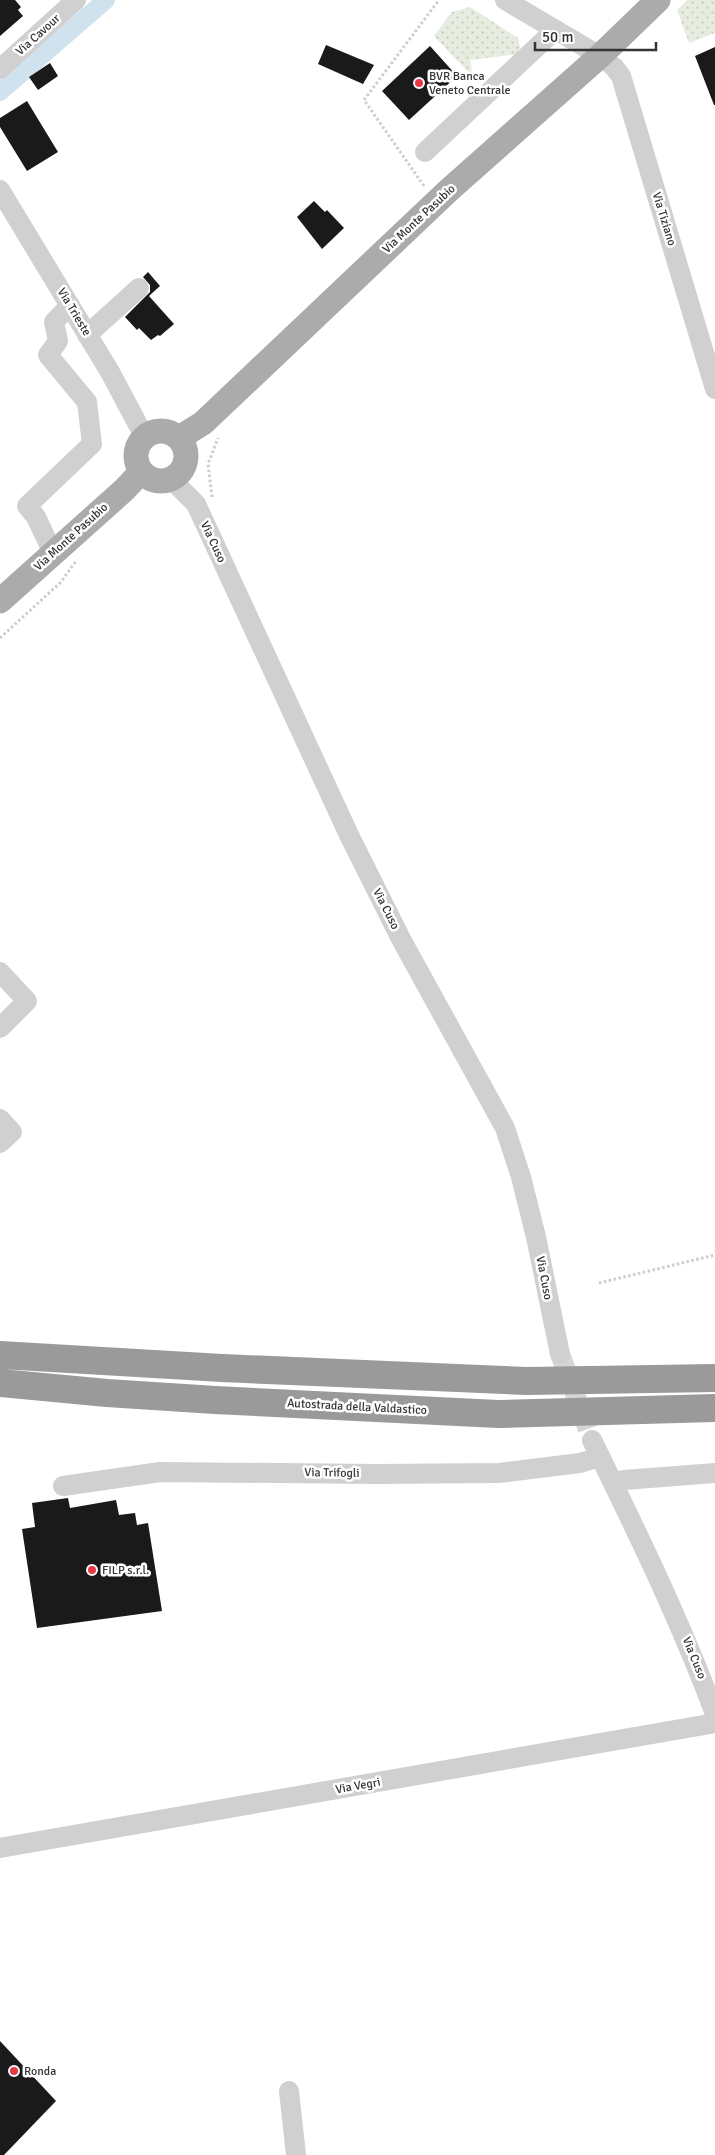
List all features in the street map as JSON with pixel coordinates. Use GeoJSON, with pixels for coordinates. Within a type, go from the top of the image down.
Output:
{"type":"FeatureCollection","features":[{"type":"Feature","properties":{"kind":"highway"},"geometry":{"type":"LineString","coordinates":[[0,1355],[222,1368],[527,1381],[715,1378]]}},
{"type":"Feature","properties":{"kind":"highway","name":"Autostrada della Valdastico"},"geometry":{"type":"LineString","coordinates":[[0,1383],[107,1393],[215,1400],[498,1414],[715,1408]]}},
{"type":"Feature","properties":{"kind":"main road","name":"Via Monte Pasubio"},"geometry":{"type":"LineString","coordinates":[[180,438],[203,423],[436,203],[600,56],[658,0]]}},
{"type":"Feature","properties":{"kind":"main road"},"geometry":{"type":"LineString","coordinates":[[166,430],[180,438],[184,445],[186,461],[178,474],[171,479],[155,480],[140,472],[137,465],[136,449],[144,436],[151,432],[166,430]]}},
{"type":"Feature","properties":{"kind":"main road","name":"Via Monte Pasubio"},"geometry":{"type":"LineString","coordinates":[[0,601],[124,490],[140,472]]}},
{"type":"Feature","properties":{"kind":"street","name":"Via Cavour"},"geometry":{"type":"LineString","coordinates":[[0,69],[76,0]]}},
{"type":"Feature","properties":{"kind":"street","name":"Via Tiziano"},"geometry":{"type":"LineString","coordinates":[[505,0],[600,56],[614,67],[621,76],[715,389]]}},
{"type":"Feature","properties":{"kind":"street"},"geometry":{"type":"LineString","coordinates":[[425,152],[555,30]]}},
{"type":"Feature","properties":{"kind":"street","name":"Via Trieste"},"geometry":{"type":"LineString","coordinates":[[0,190],[87,335],[144,436]]}},
{"type":"Feature","properties":{"kind":"street"},"geometry":{"type":"LineString","coordinates":[[87,335],[139,288]]}},
{"type":"Feature","properties":{"kind":"street"},"geometry":{"type":"LineString","coordinates":[[53,553],[36,518],[27,506],[92,444],[87,402],[48,355],[58,341],[54,322],[70,306]]}},
{"type":"Feature","properties":{"kind":"street","name":"Via Cuso"},"geometry":{"type":"LineString","coordinates":[[171,479],[196,504],[349,835],[401,939],[505,1128],[521,1177],[536,1237],[560,1354]]}},
{"type":"Feature","properties":{"kind":"street"},"geometry":{"type":"LineString","coordinates":[[0,972],[27,1001],[0,1028]]}},
{"type":"Feature","properties":{"kind":"street"},"geometry":{"type":"LineString","coordinates":[[0,1118],[12,1132],[0,1143]]}},
{"type":"Feature","properties":{"kind":"street","name":"Via Cuso"},"geometry":{"type":"LineString","coordinates":[[596,1448],[661,1581],[693,1655],[709,1680],[715,1714]]}},
{"type":"Feature","properties":{"kind":"street","name":"Via Trifogli"},"geometry":{"type":"LineString","coordinates":[[63,1486],[160,1472],[499,1473],[580,1463],[596,1448]]}},
{"type":"Feature","properties":{"kind":"street"},"geometry":{"type":"LineString","coordinates":[[613,1482],[715,1474]]}},
{"type":"Feature","properties":{"kind":"street","name":"Via Vegri"},"geometry":{"type":"LineString","coordinates":[[0,1848],[715,1722]]}},
{"type":"Feature","properties":{"kind":"street"},"geometry":{"type":"LineString","coordinates":[[289,2091],[296,2155]]}},
{"type":"Feature","properties":{"kind":"path"},"geometry":{"type":"LineString","coordinates":[[436,203],[364,100],[439,0]]}},
{"type":"Feature","properties":{"kind":"path"},"geometry":{"type":"LineString","coordinates":[[196,504],[212,497],[208,464],[209,457],[218,439],[218,434],[203,423]]}},
{"type":"Feature","properties":{"kind":"path"},"geometry":{"type":"LineString","coordinates":[[599,1283],[715,1255]]}},
{"type":"Feature","properties":{"kind":"shaded area"},"geometry":{"type":"Polygon","coordinates":[[[687,0],[715,0],[715,33],[689,43],[677,10],[687,0]]]}},
{"type":"Feature","properties":{"kind":"shaded area"},"geometry":{"type":"Polygon","coordinates":[[[470,7],[518,38],[520,48],[517,54],[470,60],[472,72],[469,73],[434,36],[452,12],[470,7]]]}},
{"type":"Feature","properties":{"kind":"building"},"geometry":{"type":"Polygon","coordinates":[[[0,0],[15,0],[21,7],[18,10],[23,16],[0,36],[0,0]]]}},
{"type":"Feature","properties":{"kind":"building"},"geometry":{"type":"Polygon","coordinates":[[[326,45],[374,65],[363,84],[318,64],[326,45]]]}},
{"type":"Feature","properties":{"kind":"building"},"geometry":{"type":"Polygon","coordinates":[[[430,46],[457,76],[409,120],[382,91],[430,46]]]}},
{"type":"Feature","properties":{"kind":"building"},"geometry":{"type":"Polygon","coordinates":[[[715,47],[715,105],[714,105],[695,56],[715,47]]]}},
{"type":"Feature","properties":{"kind":"building"},"geometry":{"type":"Polygon","coordinates":[[[50,63],[58,76],[38,90],[29,77],[50,63]]]}},
{"type":"Feature","properties":{"kind":"building"},"geometry":{"type":"Polygon","coordinates":[[[27,101],[58,152],[27,171],[0,127],[0,118],[27,101]]]}},
{"type":"Feature","properties":{"kind":"building"},"geometry":{"type":"Polygon","coordinates":[[[314,201],[325,212],[327,210],[344,228],[322,249],[297,217],[314,201]]]}},
{"type":"Feature","properties":{"kind":"building"},"geometry":{"type":"Polygon","coordinates":[[[148,272],[160,286],[149,296],[174,324],[160,336],[158,335],[151,340],[139,328],[137,330],[125,317],[150,292],[150,285],[143,277],[148,272]]]}},
{"type":"Feature","properties":{"kind":"building","name":"FILP s.r.l."},"geometry":{"type":"Polygon","coordinates":[[[68,1498],[70,1508],[116,1500],[119,1515],[135,1513],[137,1525],[148,1523],[162,1611],[37,1628],[22,1529],[35,1527],[32,1503],[68,1498]]]}},
{"type":"Feature","properties":{"kind":"building","name":"Ronda"},"geometry":{"type":"Polygon","coordinates":[[[0,2041],[56,2101],[4,2155],[0,2155],[0,2041]]]}},
{"type":"Feature","properties":{"kind":"waterway"},"geometry":{"type":"LineString","coordinates":[[0,92],[106,0]]}},
{"type":"Feature","properties":{"kind":"tunnel"},"geometry":{"type":"LineString","coordinates":[[560,1354],[592,1440]]}},
{"type":"Feature","properties":{"kind":"place","name":"BVR Banca Veneto Centrale"},"geometry":{"type":"Point","coordinates":[419,83]}},
{"type":"Feature","properties":{"kind":"place","name":"FILP s.r.l."},"geometry":{"type":"Point","coordinates":[92,1570]}},
{"type":"Feature","properties":{"kind":"place","name":"Ronda"},"geometry":{"type":"Point","coordinates":[14,2071]}}]}
